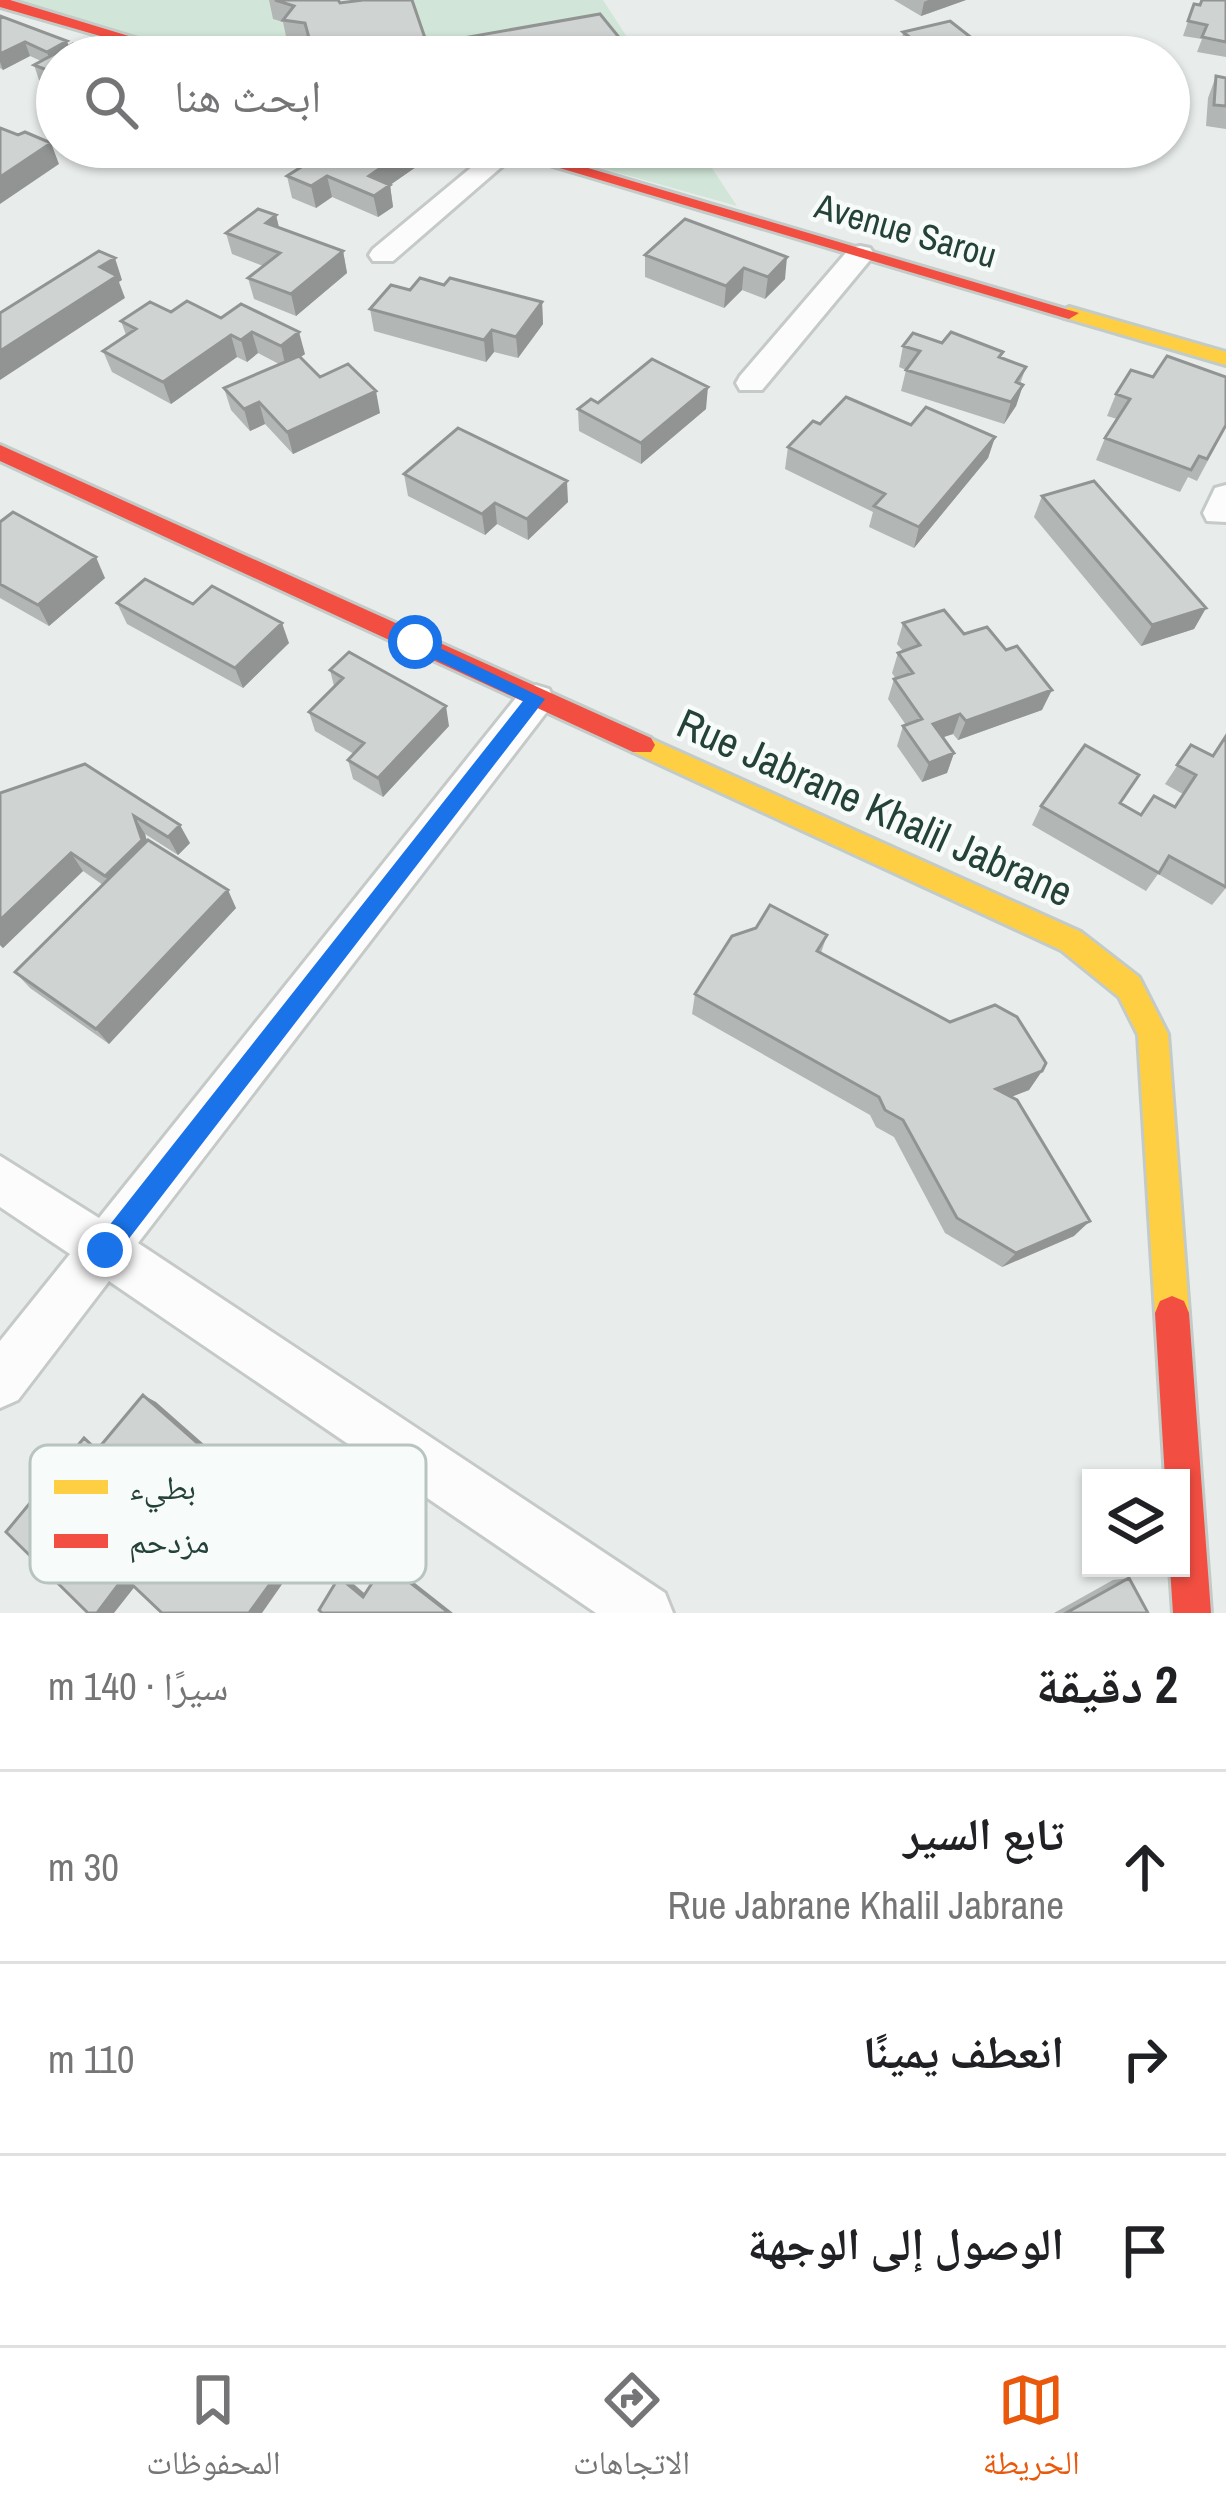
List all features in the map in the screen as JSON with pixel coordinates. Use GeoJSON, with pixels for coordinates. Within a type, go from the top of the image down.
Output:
{"type":"FeatureCollection","features":[{"type":"Feature","properties":{"kind":"street"},"geometry":{"type":"LineString","coordinates":[[0,2],[117,36]]}},
{"type":"Feature","properties":{"kind":"street"},"geometry":{"type":"LineString","coordinates":[[382,255],[480,168]]}},
{"type":"Feature","properties":{"kind":"street","name":"Avenue Sarou"},"geometry":{"type":"LineString","coordinates":[[570,168],[1226,359]]}},
{"type":"Feature","properties":{"kind":"street"},"geometry":{"type":"LineString","coordinates":[[751,383],[860,254]]}},
{"type":"Feature","properties":{"kind":"street","name":"Rue Jabrane Khalil Jabrane"},"geometry":{"type":"LineString","coordinates":[[0,452],[1040,927],[1104,961],[1134,990],[1153,1034],[1192,1613]]}},
{"type":"Feature","properties":{"kind":"street"},"geometry":{"type":"LineString","coordinates":[[0,1382],[536,699]]}},
{"type":"Feature","properties":{"kind":"street"},"geometry":{"type":"LineString","coordinates":[[0,1179],[395,1445]]}},
{"type":"Feature","properties":{"kind":"street"},"geometry":{"type":"LineString","coordinates":[[426,1466],[645,1613]]}},
{"type":"Feature","properties":{"kind":"green space"},"geometry":{"type":"Polygon","coordinates":[[[1,0],[603,0],[626,36],[129,36],[1,0]]]}},
{"type":"Feature","properties":{"kind":"green space"},"geometry":{"type":"Polygon","coordinates":[[[601,168],[712,168],[737,206],[601,168]]]}},
{"type":"Feature","properties":{"kind":"building"},"geometry":{"type":"Polygon","coordinates":[[[275,0],[412,0],[424,36],[308,36],[305,23],[283,20],[294,6],[275,0]]]}},
{"type":"Feature","properties":{"kind":"building"},"geometry":{"type":"Polygon","coordinates":[[[1226,0],[1226,42],[1202,37],[1207,25],[1188,21],[1194,4],[1226,0]]]}},
{"type":"Feature","properties":{"kind":"building"},"geometry":{"type":"Polygon","coordinates":[[[600,14],[618,36],[474,36],[600,14]]]}},
{"type":"Feature","properties":{"kind":"building"},"geometry":{"type":"Polygon","coordinates":[[[0,16],[54,36],[36,36],[36,47],[25,42],[0,54],[0,16]]]}},
{"type":"Feature","properties":{"kind":"building"},"geometry":{"type":"Polygon","coordinates":[[[950,21],[969,36],[908,36],[903,32],[950,21]]]}},
{"type":"Feature","properties":{"kind":"building"},"geometry":{"type":"Polygon","coordinates":[[[1216,76],[1226,78],[1226,106],[1214,105],[1216,76]]]}},
{"type":"Feature","properties":{"kind":"building"},"geometry":{"type":"Polygon","coordinates":[[[0,128],[36,137],[36,153],[0,177],[0,128]]]}},
{"type":"Feature","properties":{"kind":"building"},"geometry":{"type":"Polygon","coordinates":[[[300,168],[381,168],[369,176],[390,185],[374,196],[327,176],[311,186],[287,176],[300,168]]]}},
{"type":"Feature","properties":{"kind":"building"},"geometry":{"type":"Polygon","coordinates":[[[258,209],[276,215],[266,223],[343,251],[291,294],[248,278],[280,253],[226,233],[258,209]]]}},
{"type":"Feature","properties":{"kind":"building"},"geometry":{"type":"Polygon","coordinates":[[[685,219],[787,257],[768,277],[744,268],[726,286],[645,255],[685,219]]]}},
{"type":"Feature","properties":{"kind":"building"},"geometry":{"type":"Polygon","coordinates":[[[99,251],[115,258],[100,267],[117,276],[0,351],[0,313],[99,251]]]}},
{"type":"Feature","properties":{"kind":"building"},"geometry":{"type":"Polygon","coordinates":[[[420,278],[444,285],[450,278],[542,302],[516,337],[492,330],[484,340],[370,309],[391,285],[410,290],[420,278]]]}},
{"type":"Feature","properties":{"kind":"building"},"geometry":{"type":"Polygon","coordinates":[[[187,301],[221,318],[241,304],[299,332],[281,346],[252,332],[241,340],[231,335],[163,382],[103,351],[136,329],[121,321],[150,302],[171,312],[187,301]]]}},
{"type":"Feature","properties":{"kind":"building"},"geometry":{"type":"Polygon","coordinates":[[[951,332],[1003,352],[999,357],[1026,367],[1016,382],[1023,385],[1011,402],[906,370],[920,351],[903,346],[913,333],[942,343],[951,332]]]}},
{"type":"Feature","properties":{"kind":"building"},"geometry":{"type":"Polygon","coordinates":[[[299,356],[320,377],[348,364],[376,391],[287,432],[259,402],[244,409],[224,388],[299,356]]]}},
{"type":"Feature","properties":{"kind":"building"},"geometry":{"type":"Polygon","coordinates":[[[1167,356],[1226,377],[1226,425],[1207,459],[1199,456],[1191,470],[1105,438],[1130,399],[1116,394],[1131,370],[1153,377],[1167,356]]]}},
{"type":"Feature","properties":{"kind":"building"},"geometry":{"type":"Polygon","coordinates":[[[652,359],[708,387],[641,443],[578,409],[591,399],[598,403],[652,359]]]}},
{"type":"Feature","properties":{"kind":"building"},"geometry":{"type":"Polygon","coordinates":[[[846,397],[911,425],[926,407],[995,437],[919,527],[874,506],[885,494],[788,447],[846,397]]]}},
{"type":"Feature","properties":{"kind":"building"},"geometry":{"type":"Polygon","coordinates":[[[458,428],[567,481],[527,519],[495,503],[482,514],[404,474],[458,428]]]}},
{"type":"Feature","properties":{"kind":"building"},"geometry":{"type":"Polygon","coordinates":[[[1094,481],[1206,608],[1152,625],[1042,496],[1094,481]]]}},
{"type":"Feature","properties":{"kind":"building"},"geometry":{"type":"Polygon","coordinates":[[[13,512],[96,557],[38,605],[0,584],[0,522],[13,512]]]}},
{"type":"Feature","properties":{"kind":"building"},"geometry":{"type":"Polygon","coordinates":[[[145,579],[193,604],[212,586],[282,623],[235,668],[117,603],[145,579]]]}},
{"type":"Feature","properties":{"kind":"building"},"geometry":{"type":"Polygon","coordinates":[[[944,610],[964,634],[987,627],[1006,650],[1017,646],[1052,690],[966,721],[960,714],[933,724],[954,753],[929,763],[903,726],[922,719],[894,679],[913,673],[898,653],[920,645],[903,623],[944,610]]]}},
{"type":"Feature","properties":{"kind":"building"},"geometry":{"type":"Polygon","coordinates":[[[349,652],[446,706],[378,778],[348,760],[364,743],[309,712],[343,678],[330,670],[349,652]]]}},
{"type":"Feature","properties":{"kind":"building"},"geometry":{"type":"Polygon","coordinates":[[[1226,736],[1226,887],[1169,856],[1159,873],[1041,806],[1085,745],[1139,775],[1120,803],[1141,815],[1154,796],[1175,807],[1196,775],[1177,765],[1191,745],[1213,756],[1226,736]]]}},
{"type":"Feature","properties":{"kind":"building"},"geometry":{"type":"Polygon","coordinates":[[[85,764],[180,825],[168,837],[134,816],[142,840],[105,876],[71,853],[0,920],[0,793],[85,764]]]}},
{"type":"Feature","properties":{"kind":"building"},"geometry":{"type":"Polygon","coordinates":[[[148,840],[228,890],[96,1029],[15,972],[148,840]]]}},
{"type":"Feature","properties":{"kind":"building"},"geometry":{"type":"Polygon","coordinates":[[[770,905],[827,935],[817,951],[950,1022],[995,1005],[1017,1017],[1046,1063],[1042,1071],[996,1089],[1017,1100],[1090,1221],[1016,1253],[957,1218],[903,1120],[885,1110],[879,1097],[695,994],[732,936],[756,928],[770,905]]]}},
{"type":"Feature","properties":{"kind":"building"},"geometry":{"type":"Polygon","coordinates":[[[143,1395],[200,1445],[101,1445],[143,1395]]]}},
{"type":"Feature","properties":{"kind":"building"},"geometry":{"type":"Polygon","coordinates":[[[30,1503],[30,1556],[6,1532],[30,1503]]]}},
{"type":"Feature","properties":{"kind":"building"},"geometry":{"type":"Polygon","coordinates":[[[1129,1578],[1148,1613],[1066,1613],[1129,1578]]]}},
{"type":"Feature","properties":{"kind":"building"},"geometry":{"type":"Polygon","coordinates":[[[58,1583],[120,1583],[97,1613],[88,1613],[58,1583]]]}},
{"type":"Feature","properties":{"kind":"building"},"geometry":{"type":"Polygon","coordinates":[[[130,1583],[271,1583],[249,1613],[162,1613],[130,1583]]]}},
{"type":"Feature","properties":{"kind":"building"},"geometry":{"type":"Polygon","coordinates":[[[335,1583],[346,1583],[363,1597],[372,1583],[411,1583],[449,1613],[319,1610],[335,1583]]]}},
{"type":"Feature","properties":{"kind":"traffic: slow"},"geometry":{"type":"LineString","coordinates":[[1069,313],[1226,359]]}},
{"type":"Feature","properties":{"kind":"traffic: slow"},"geometry":{"type":"LineString","coordinates":[[642,745],[1071,941],[1129,987],[1153,1034],[1172,1313]]}},
{"type":"Feature","properties":{"kind":"traffic: jam"},"geometry":{"type":"LineString","coordinates":[[0,2],[117,36]]}},
{"type":"Feature","properties":{"kind":"traffic: jam"},"geometry":{"type":"LineString","coordinates":[[570,168],[1069,313]]}},
{"type":"Feature","properties":{"kind":"traffic: jam"},"geometry":{"type":"LineString","coordinates":[[0,452],[642,745]]}},
{"type":"Feature","properties":{"kind":"traffic: jam"},"geometry":{"type":"LineString","coordinates":[[1172,1313],[1192,1613]]}},
{"type":"Feature","properties":{"kind":"route"},"geometry":{"type":"LineString","coordinates":[[105,1250],[536,699],[415,642]]}}]}
